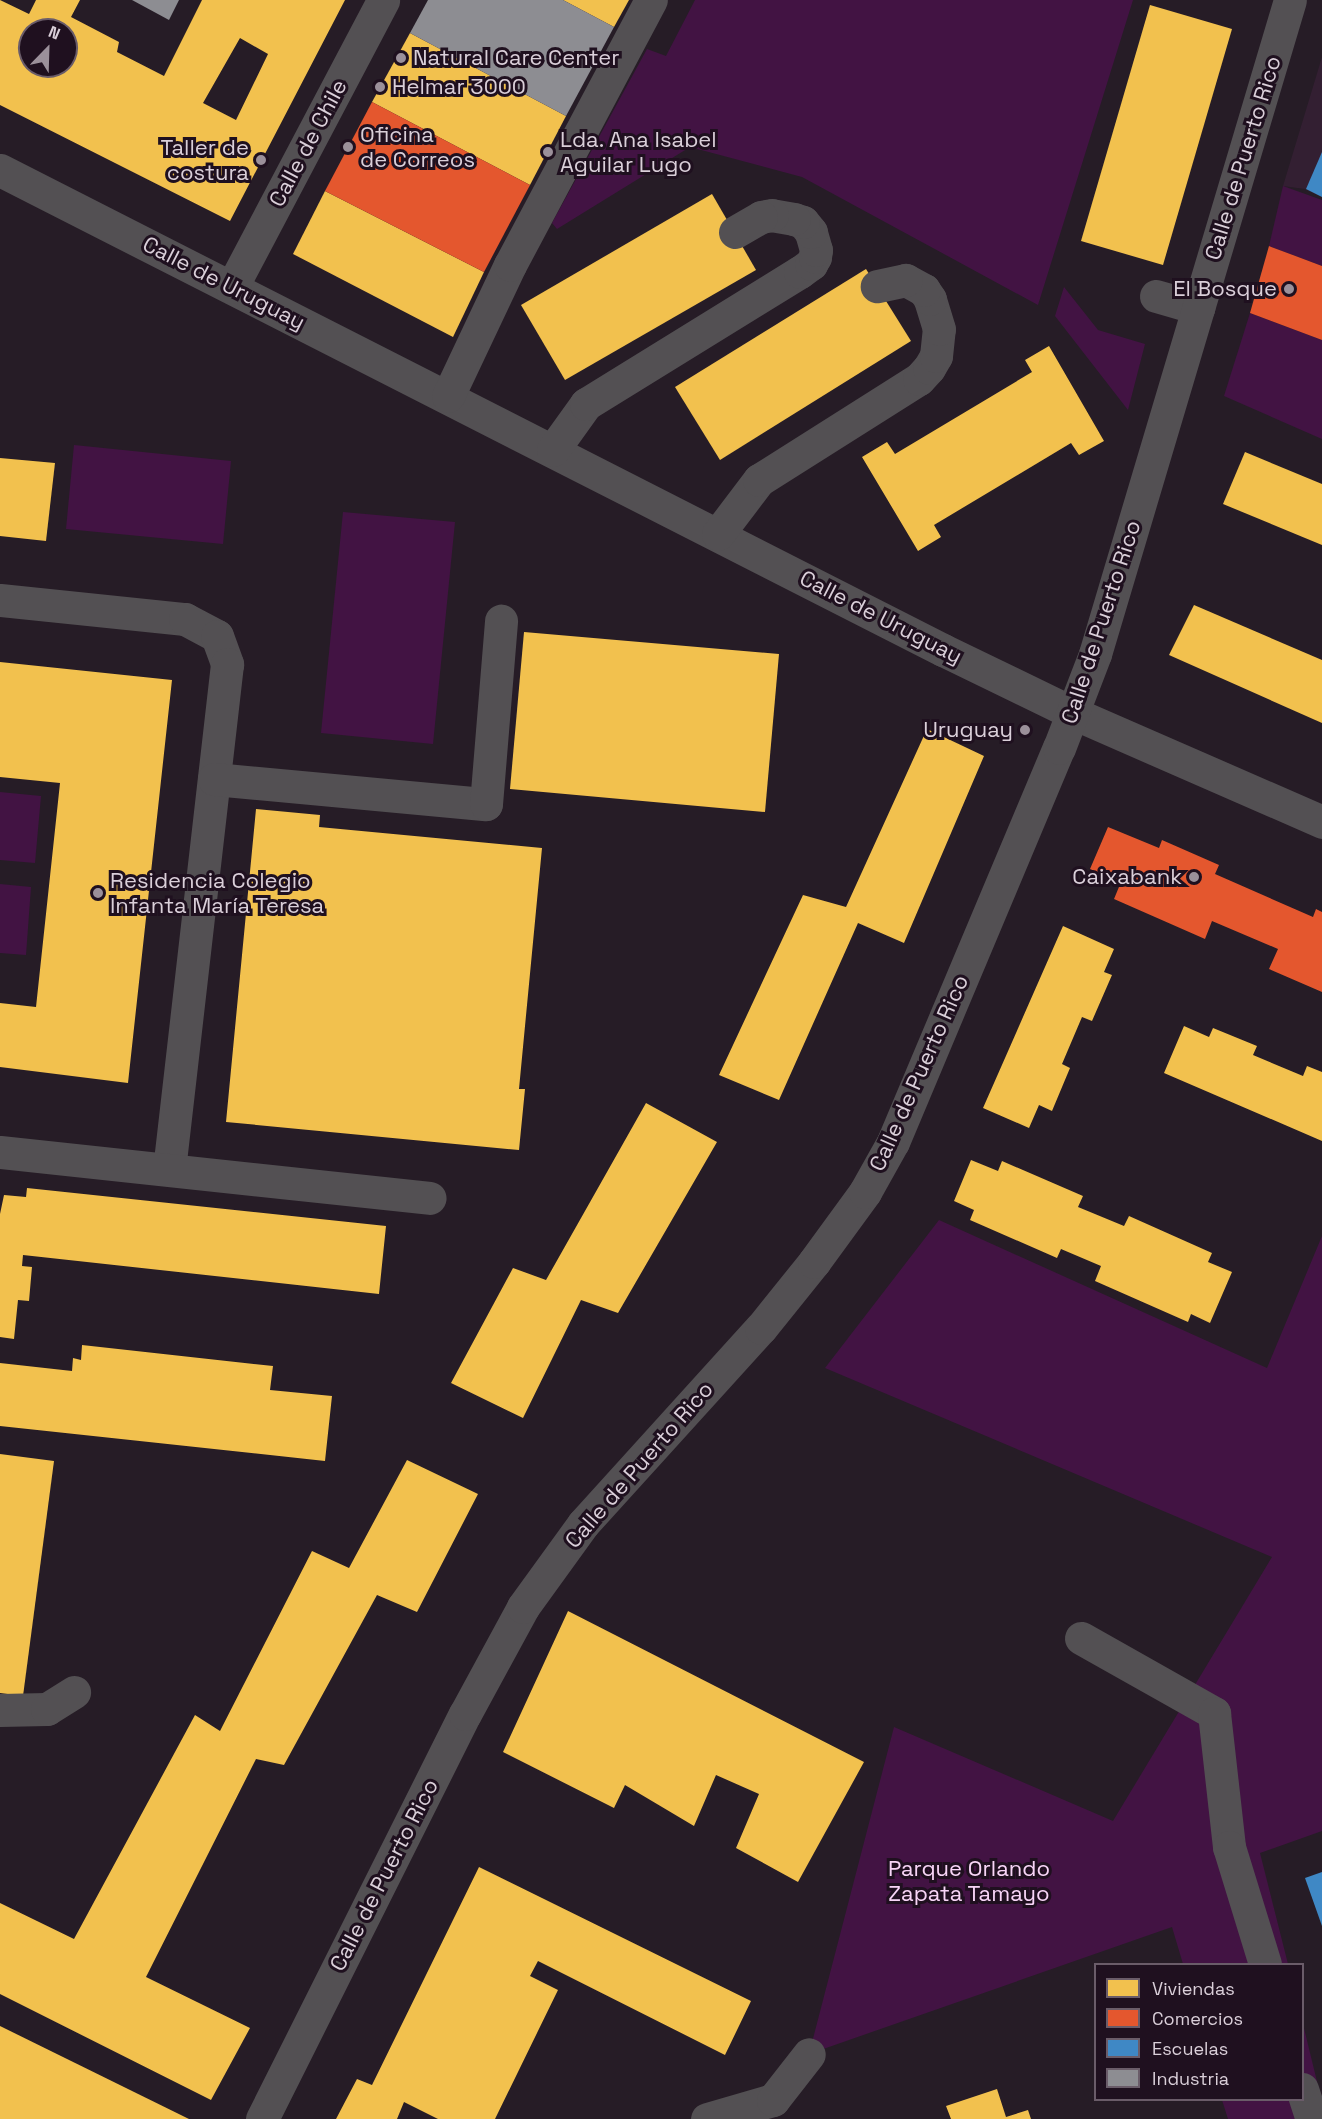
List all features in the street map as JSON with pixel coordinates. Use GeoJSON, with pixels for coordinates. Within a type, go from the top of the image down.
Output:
{"type":"FeatureCollection","features":[{"type":"Feature","properties":{"kind":"street","name":"Calle de Chile"},"geometry":{"type":"LineString","coordinates":[[232,287],[383,0]]}},
{"type":"Feature","properties":{"kind":"street"},"geometry":{"type":"LineString","coordinates":[[448,396],[510,265],[651,0]]}},
{"type":"Feature","properties":{"kind":"street","name":"Calle de Puerto Rico"},"geometry":{"type":"LineString","coordinates":[[262,2119],[465,1714],[523,1607],[583,1524],[761,1328],[865,1192],[893,1142],[1073,713],[1095,654],[1290,0]]}},
{"type":"Feature","properties":{"kind":"street","name":"Calle de Uruguay"},"geometry":{"type":"LineString","coordinates":[[0,170],[448,396],[943,650],[1073,713],[1322,822]]}},
{"type":"Feature","properties":{"kind":"street"},"geometry":{"type":"LineString","coordinates":[[553,450],[586,404],[800,272],[812,264],[815,257],[816,250],[811,232],[803,222],[794,219],[761,217],[735,232]]}},
{"type":"Feature","properties":{"kind":"street"},"geometry":{"type":"LineString","coordinates":[[718,534],[759,480],[920,379],[929,368],[936,356],[939,329],[930,299],[924,290],[906,280],[877,286]]}},
{"type":"Feature","properties":{"kind":"street"},"geometry":{"type":"LineString","coordinates":[[1156,296],[1198,308]]}},
{"type":"Feature","properties":{"kind":"street"},"geometry":{"type":"LineString","coordinates":[[0,600],[185,619],[217,636],[227,664],[169,1170]]}},
{"type":"Feature","properties":{"kind":"street"},"geometry":{"type":"LineString","coordinates":[[214,779],[486,804],[501,621]]}},
{"type":"Feature","properties":{"kind":"street"},"geometry":{"type":"LineString","coordinates":[[0,1152],[430,1198]]}},
{"type":"Feature","properties":{"kind":"street"},"geometry":{"type":"LineString","coordinates":[[1081,1638],[1214,1713],[1229,1847],[1264,1963]]}},
{"type":"Feature","properties":{"kind":"street"},"geometry":{"type":"LineString","coordinates":[[0,1710],[47,1708],[74,1692]]}},
{"type":"Feature","properties":{"kind":"street"},"geometry":{"type":"LineString","coordinates":[[706,2119],[773,2100],[809,2054]]}},
{"type":"Feature","properties":{"kind":"street"},"geometry":{"type":"LineString","coordinates":[[1304,2095],[1312,2119]]}},
{"type":"Feature","properties":{"kind":"shaded area"},"geometry":{"type":"Polygon","coordinates":[[[1322,57],[1322,197],[1305,189],[1283,186],[1322,57]]]}},
{"type":"Feature","properties":{"kind":"green space"},"geometry":{"type":"Polygon","coordinates":[[[695,0],[1133,0],[1038,305],[802,177],[690,147],[557,229],[552,223],[647,49],[666,56],[695,0]]]}},
{"type":"Feature","properties":{"kind":"green space"},"geometry":{"type":"Polygon","coordinates":[[[1283,186],[1322,200],[1322,266],[1269,246],[1283,186]]]}},
{"type":"Feature","properties":{"kind":"green space"},"geometry":{"type":"Polygon","coordinates":[[[1064,287],[1098,330],[1145,344],[1128,410],[1055,316],[1064,287]]]}},
{"type":"Feature","properties":{"kind":"green space"},"geometry":{"type":"Polygon","coordinates":[[[1250,313],[1322,340],[1322,439],[1224,396],[1250,313]]]}},
{"type":"Feature","properties":{"kind":"green space"},"geometry":{"type":"Polygon","coordinates":[[[74,445],[231,461],[223,544],[66,529],[74,445]]]}},
{"type":"Feature","properties":{"kind":"green space"},"geometry":{"type":"Polygon","coordinates":[[[343,512],[455,522],[433,744],[321,733],[343,512]]]}},
{"type":"Feature","properties":{"kind":"green space"},"geometry":{"type":"Polygon","coordinates":[[[0,792],[41,796],[35,863],[0,860],[0,792]]]}},
{"type":"Feature","properties":{"kind":"green space"},"geometry":{"type":"Polygon","coordinates":[[[0,884],[31,887],[26,955],[0,953],[0,884]]]}},
{"type":"Feature","properties":{"kind":"green space","name":"Parque Orlando Zapata Tamayo"},"geometry":{"type":"Polygon","coordinates":[[[939,1220],[1267,1368],[1322,1236],[1322,1831],[1260,1853],[1288,1963],[1183,1963],[1172,1927],[809,2054],[894,1727],[1113,1821],[1272,1557],[825,1368],[939,1220]]]}},
{"type":"Feature","properties":{"kind":"green space"},"geometry":{"type":"Polygon","coordinates":[[[1304,2028],[1322,2102],[1304,2119],[1228,2119],[1222,2101],[1304,2101],[1304,2028]]]}},
{"type":"Feature","properties":{"kind":"building: Viviendas"},"geometry":{"type":"Polygon","coordinates":[[[0,0],[29,14],[36,0],[80,0],[71,17],[73,18],[18,18],[18,78],[78,78],[78,21],[119,42],[117,52],[164,76],[202,0],[345,0],[230,221],[0,105],[0,0]],[[240,38],[203,103],[236,120],[268,54],[240,38]]]}},
{"type":"Feature","properties":{"kind":"building: Viviendas"},"geometry":{"type":"Polygon","coordinates":[[[563,0],[629,0],[614,27],[563,0]]]}},
{"type":"Feature","properties":{"kind":"building: Viviendas"},"geometry":{"type":"Polygon","coordinates":[[[1150,5],[1232,29],[1163,265],[1081,241],[1150,5]]]}},
{"type":"Feature","properties":{"kind":"building: Viviendas"},"geometry":{"type":"Polygon","coordinates":[[[410,33],[566,116],[530,185],[372,102],[410,33]]]}},
{"type":"Feature","properties":{"kind":"building: Viviendas"},"geometry":{"type":"Polygon","coordinates":[[[325,191],[484,272],[453,337],[293,254],[325,191]]]}},
{"type":"Feature","properties":{"kind":"building: Viviendas"},"geometry":{"type":"Polygon","coordinates":[[[712,194],[756,270],[565,380],[521,305],[712,194]]]}},
{"type":"Feature","properties":{"kind":"building: Viviendas"},"geometry":{"type":"Polygon","coordinates":[[[866,269],[911,341],[720,460],[675,387],[866,269]]]}},
{"type":"Feature","properties":{"kind":"building: Viviendas"},"geometry":{"type":"Polygon","coordinates":[[[1049,346],[1104,441],[1079,455],[1071,443],[934,525],[941,537],[918,551],[862,457],[887,442],[895,454],[1032,372],[1025,360],[1049,346]]]}},
{"type":"Feature","properties":{"kind":"building: Viviendas"},"geometry":{"type":"Polygon","coordinates":[[[1245,452],[1322,484],[1322,545],[1223,504],[1245,452]]]}},
{"type":"Feature","properties":{"kind":"building: Viviendas"},"geometry":{"type":"Polygon","coordinates":[[[0,458],[55,463],[46,541],[0,536],[0,458]]]}},
{"type":"Feature","properties":{"kind":"building: Viviendas"},"geometry":{"type":"Polygon","coordinates":[[[1194,605],[1322,660],[1322,723],[1169,655],[1194,605]]]}},
{"type":"Feature","properties":{"kind":"building: Viviendas"},"geometry":{"type":"Polygon","coordinates":[[[524,632],[779,654],[765,812],[510,789],[524,632]]]}},
{"type":"Feature","properties":{"kind":"building: Viviendas","name":"Residencia Colegio Infanta María Teresa"},"geometry":{"type":"Polygon","coordinates":[[[0,662],[172,680],[128,1083],[0,1067],[0,1003],[36,1007],[60,783],[0,777],[0,662]]]}},
{"type":"Feature","properties":{"kind":"building: Viviendas"},"geometry":{"type":"Polygon","coordinates":[[[927,729],[984,756],[904,943],[858,923],[779,1100],[719,1075],[803,895],[846,907],[927,729]]]}},
{"type":"Feature","properties":{"kind":"building: Viviendas"},"geometry":{"type":"Polygon","coordinates":[[[256,809],[320,815],[319,827],[542,848],[519,1089],[525,1089],[519,1150],[226,1122],[256,809]]]}},
{"type":"Feature","properties":{"kind":"building: Viviendas"},"geometry":{"type":"Polygon","coordinates":[[[1063,926],[1114,949],[1104,972],[1112,975],[1092,1021],[1082,1017],[1062,1064],[1070,1068],[1052,1111],[1039,1105],[1029,1128],[983,1108],[1063,926]]]}},
{"type":"Feature","properties":{"kind":"building: Viviendas"},"geometry":{"type":"Polygon","coordinates":[[[1184,1026],[1209,1037],[1213,1028],[1257,1046],[1253,1055],[1303,1076],[1307,1066],[1322,1072],[1322,1141],[1164,1073],[1184,1026]]]}},
{"type":"Feature","properties":{"kind":"building: Viviendas"},"geometry":{"type":"Polygon","coordinates":[[[646,1103],[717,1142],[618,1313],[581,1300],[523,1418],[451,1383],[513,1268],[546,1280],[646,1103]]]}},
{"type":"Feature","properties":{"kind":"building: Viviendas"},"geometry":{"type":"Polygon","coordinates":[[[971,1160],[998,1171],[1002,1161],[1083,1196],[1078,1207],[1124,1226],[1129,1216],[1212,1253],[1208,1262],[1232,1272],[1210,1323],[1191,1314],[1188,1322],[1095,1281],[1101,1266],[1061,1249],[1057,1258],[970,1220],[974,1210],[954,1201],[971,1160]]]}},
{"type":"Feature","properties":{"kind":"building: Viviendas"},"geometry":{"type":"Polygon","coordinates":[[[27,1188],[386,1226],[379,1294],[23,1255],[22,1266],[32,1267],[29,1301],[18,1300],[14,1339],[0,1337],[0,1214],[4,1195],[26,1197],[27,1188]]]}},
{"type":"Feature","properties":{"kind":"building: Viviendas"},"geometry":{"type":"Polygon","coordinates":[[[82,1345],[273,1366],[270,1390],[332,1396],[325,1461],[0,1426],[0,1363],[72,1371],[73,1358],[81,1360],[82,1345]]]}},
{"type":"Feature","properties":{"kind":"building: Viviendas"},"geometry":{"type":"Polygon","coordinates":[[[0,1454],[54,1461],[23,1696],[0,1693],[0,1454]]]}},
{"type":"Feature","properties":{"kind":"building: Viviendas"},"geometry":{"type":"Polygon","coordinates":[[[407,1460],[478,1494],[417,1612],[377,1595],[284,1765],[256,1759],[146,1977],[250,2028],[211,2100],[0,1994],[0,1903],[74,1939],[195,1715],[220,1731],[312,1551],[349,1568],[407,1460]]]}},
{"type":"Feature","properties":{"kind":"building: Viviendas"},"geometry":{"type":"Polygon","coordinates":[[[568,1611],[864,1762],[798,1882],[736,1848],[759,1794],[716,1775],[694,1826],[625,1785],[614,1808],[503,1752],[568,1611]]]}},
{"type":"Feature","properties":{"kind":"building: Viviendas"},"geometry":{"type":"Polygon","coordinates":[[[479,1867],[751,2001],[725,2055],[538,1961],[530,1976],[558,1990],[495,2119],[438,2119],[404,2102],[397,2119],[336,2119],[357,2079],[372,2085],[479,1867]]]}},
{"type":"Feature","properties":{"kind":"building: Viviendas"},"geometry":{"type":"Polygon","coordinates":[[[0,2026],[189,2119],[0,2119],[0,2026]]]}},
{"type":"Feature","properties":{"kind":"building: Viviendas"},"geometry":{"type":"Polygon","coordinates":[[[997,2089],[1006,2117],[1028,2110],[1031,2119],[951,2119],[946,2106],[997,2089]]]}},
{"type":"Feature","properties":{"kind":"building: Comercios"},"geometry":{"type":"Polygon","coordinates":[[[372,102],[530,185],[484,272],[325,191],[372,102]]]}},
{"type":"Feature","properties":{"kind":"building: Comercios","name":"El Bosque"},"geometry":{"type":"Polygon","coordinates":[[[1269,246],[1322,266],[1322,340],[1250,313],[1269,246]]]}},
{"type":"Feature","properties":{"kind":"building: Comercios"},"geometry":{"type":"Polygon","coordinates":[[[1108,827],[1159,848],[1162,840],[1219,865],[1215,874],[1313,917],[1316,909],[1322,912],[1322,992],[1269,969],[1278,949],[1212,921],[1205,939],[1114,899],[1121,882],[1090,869],[1108,827]]]}},
{"type":"Feature","properties":{"kind":"building: Escuelas"},"geometry":{"type":"Polygon","coordinates":[[[1322,152],[1322,197],[1306,189],[1322,152]]]}},
{"type":"Feature","properties":{"kind":"building: Escuelas"},"geometry":{"type":"Polygon","coordinates":[[[1322,1872],[1322,1926],[1305,1878],[1322,1872]]]}},
{"type":"Feature","properties":{"kind":"building: Industria"},"geometry":{"type":"Polygon","coordinates":[[[132,0],[179,0],[169,20],[132,0]]]}},
{"type":"Feature","properties":{"kind":"building: Industria"},"geometry":{"type":"Polygon","coordinates":[[[428,0],[563,0],[614,27],[566,116],[410,33],[428,0]]]}},
{"type":"Feature","properties":{"kind":"place","name":"Natural Care Center"},"geometry":{"type":"Point","coordinates":[401,58]}},
{"type":"Feature","properties":{"kind":"place","name":"Helmar 3000"},"geometry":{"type":"Point","coordinates":[380,87]}},
{"type":"Feature","properties":{"kind":"place","name":"Oficina de Correos"},"geometry":{"type":"Point","coordinates":[348,147]}},
{"type":"Feature","properties":{"kind":"place","name":"Lda. Ana Isabel Aguilar Lugo"},"geometry":{"type":"Point","coordinates":[548,152]}},
{"type":"Feature","properties":{"kind":"place","name":"Taller de costura"},"geometry":{"type":"Point","coordinates":[261,160]}},
{"type":"Feature","properties":{"kind":"place","name":"El Bosque"},"geometry":{"type":"Point","coordinates":[1289,289]}},
{"type":"Feature","properties":{"kind":"place","name":"Uruguay"},"geometry":{"type":"Point","coordinates":[1025,730]}},
{"type":"Feature","properties":{"kind":"place","name":"Caixabank"},"geometry":{"type":"Point","coordinates":[1194,877]}},
{"type":"Feature","properties":{"kind":"place","name":"Residencia Colegio Infanta María Teresa"},"geometry":{"type":"Point","coordinates":[98,893]}}]}
